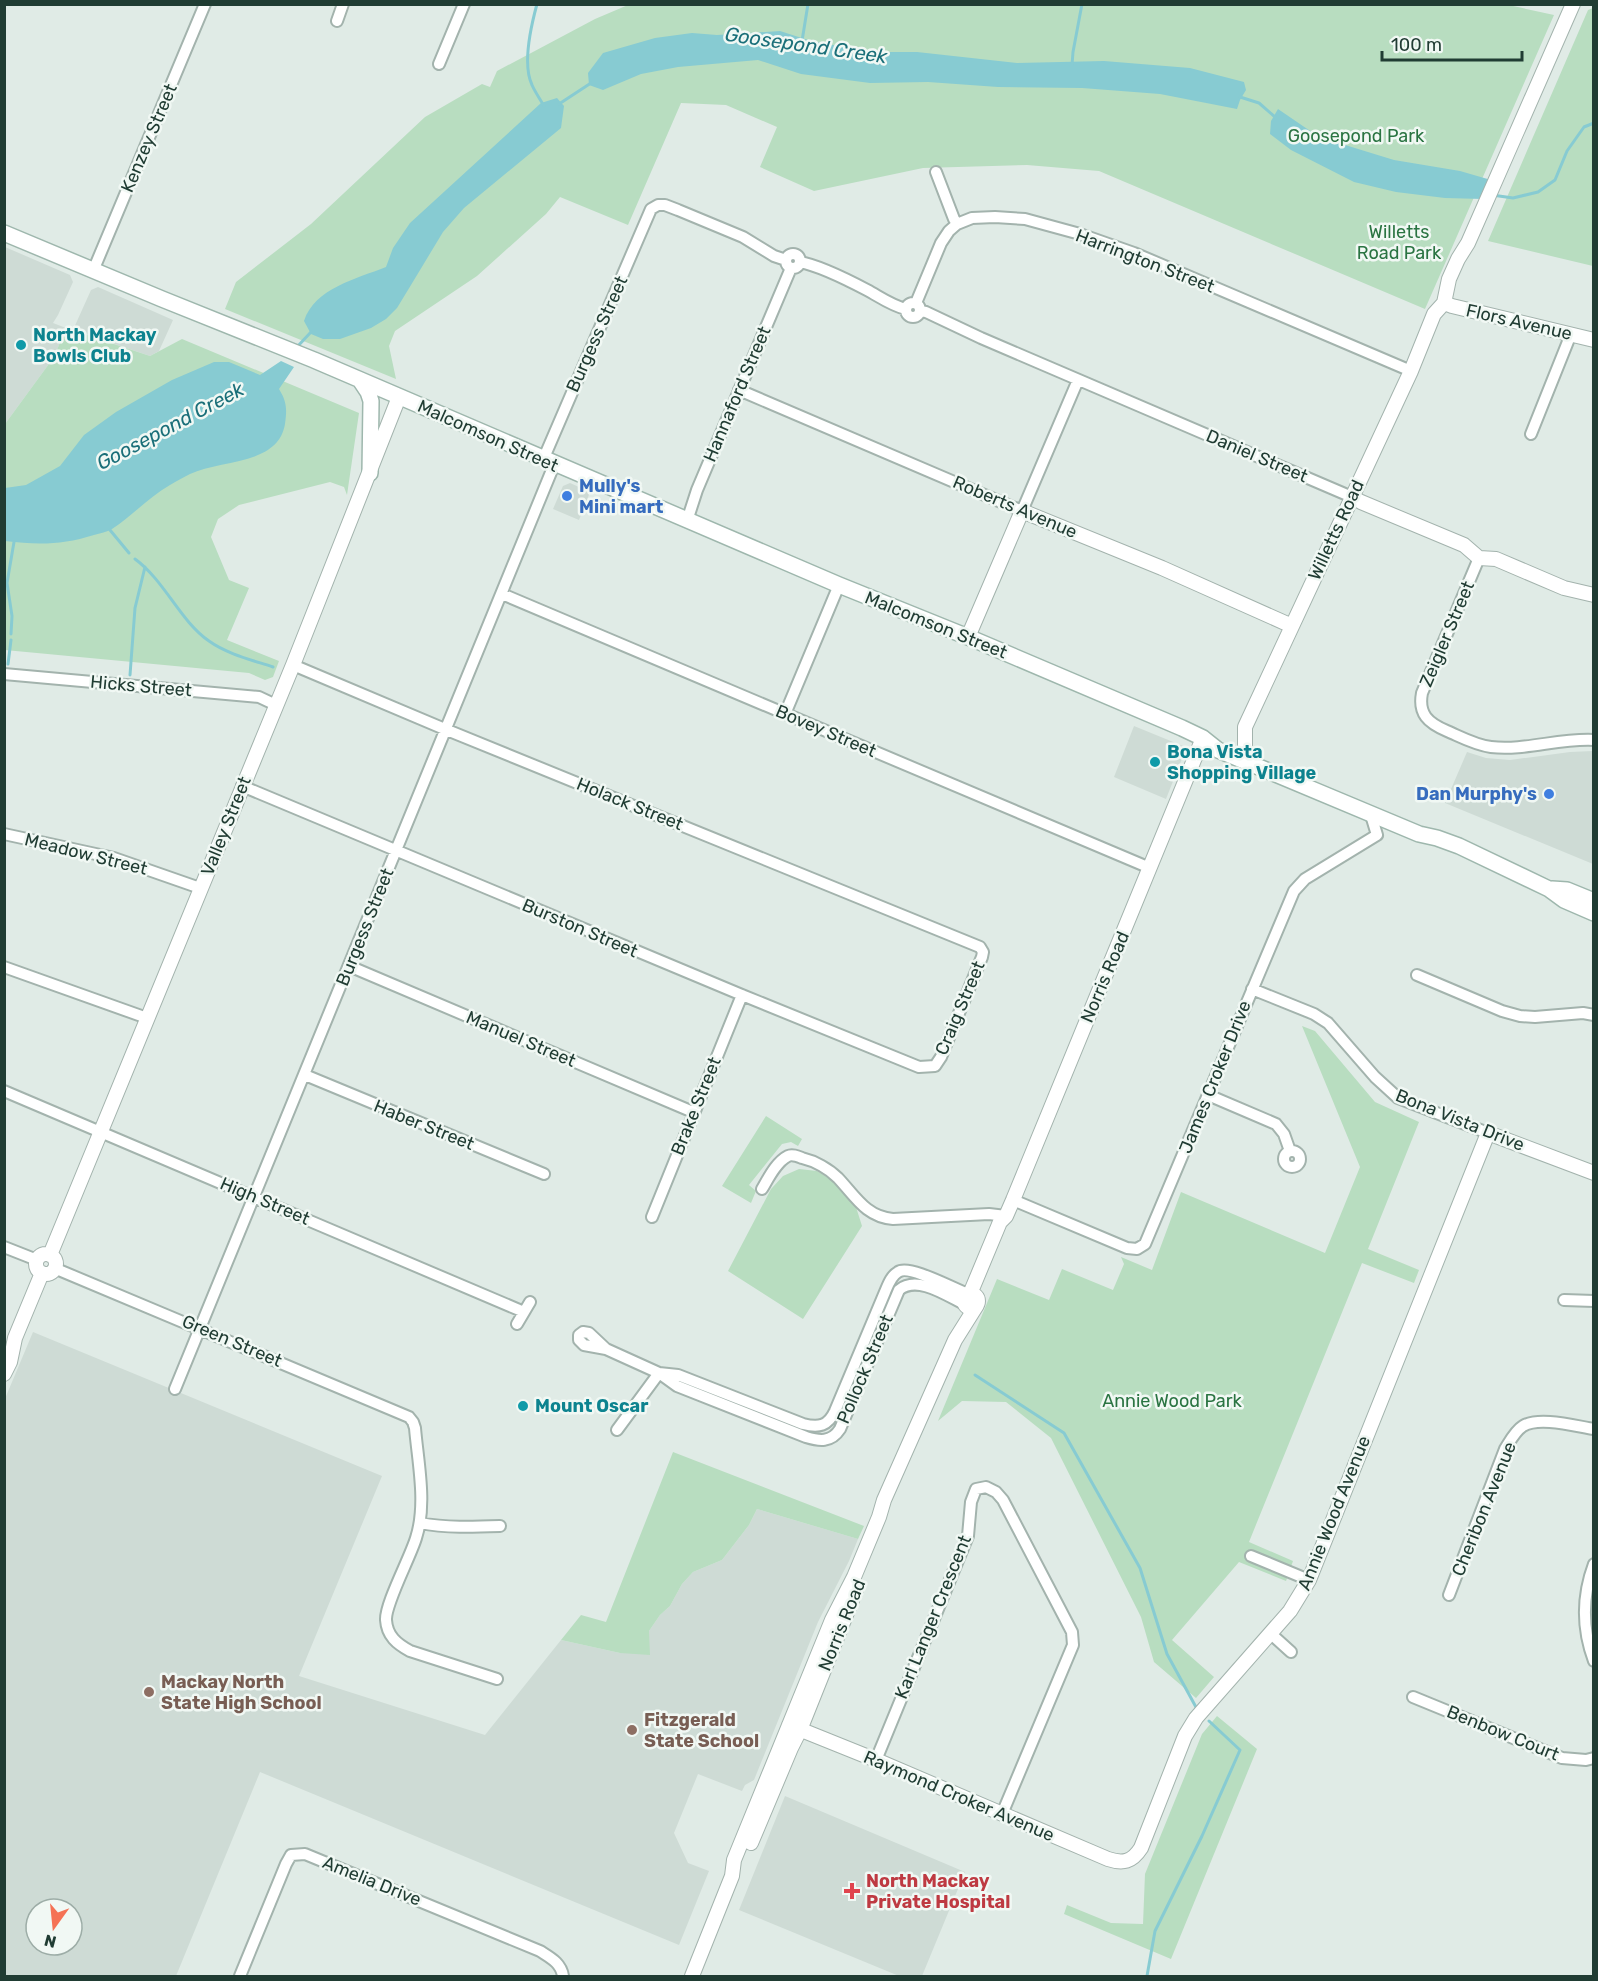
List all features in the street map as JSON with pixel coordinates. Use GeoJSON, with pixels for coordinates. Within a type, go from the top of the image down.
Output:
{"type":"FeatureCollection","features":[{"type":"Feature","properties":{"kind":"main road","name":"Malcomson Street"},"geometry":{"type":"LineString","coordinates":[[4,233],[314,360],[548,462],[1203,738],[1220,741],[1245,751],[1420,827],[1437,838]]}},
{"type":"Feature","properties":{"kind":"main road"},"geometry":{"type":"LineString","coordinates":[[360,380],[372,401],[370,473]]}},
{"type":"Feature","properties":{"kind":"main road","name":"Malcomson Street"},"geometry":{"type":"LineString","coordinates":[[1203,738],[1218,750],[1371,815],[1419,834],[1459,846],[1593,913]]}},
{"type":"Feature","properties":{"kind":"main road","name":"Malcomson Street"},"geometry":{"type":"LineString","coordinates":[[1549,889],[1567,890],[1593,901]]}},
{"type":"Feature","properties":{"kind":"street","name":"Kenzey Street"},"geometry":{"type":"LineString","coordinates":[[93,271],[206,4]]}},
{"type":"Feature","properties":{"kind":"street"},"geometry":{"type":"LineString","coordinates":[[337,21],[344,4]]}},
{"type":"Feature","properties":{"kind":"street"},"geometry":{"type":"LineString","coordinates":[[439,64],[464,4]]}},
{"type":"Feature","properties":{"kind":"street","name":"Willetts Road"},"geometry":{"type":"LineString","coordinates":[[1245,751],[1245,727],[1427,334],[1448,304],[1468,243],[1573,4]]}},
{"type":"Feature","properties":{"kind":"street"},"geometry":{"type":"LineString","coordinates":[[914,308],[941,243],[957,224],[936,172]]}},
{"type":"Feature","properties":{"kind":"street","name":"Daniel Street"},"geometry":{"type":"LineString","coordinates":[[651,209],[658,205],[665,205],[743,237],[774,256],[827,272],[899,307],[927,312],[981,338],[1464,545],[1479,558],[1497,559],[1564,588],[1593,595]]}},
{"type":"Feature","properties":{"kind":"street","name":"Burgess Street"},"geometry":{"type":"LineString","coordinates":[[175,1389],[502,594],[548,462],[651,209]]}},
{"type":"Feature","properties":{"kind":"street","name":"Harrington Street"},"geometry":{"type":"LineString","coordinates":[[957,224],[972,218],[1025,219],[1080,234],[1134,253],[1411,371]]}},
{"type":"Feature","properties":{"kind":"street","name":"Hannaford Street"},"geometry":{"type":"LineString","coordinates":[[687,521],[697,490],[792,263]]}},
{"type":"Feature","properties":{"kind":"street","name":"Flors Avenue"},"geometry":{"type":"LineString","coordinates":[[1448,304],[1593,340]]}},
{"type":"Feature","properties":{"kind":"street"},"geometry":{"type":"LineString","coordinates":[[1531,434],[1571,334]]}},
{"type":"Feature","properties":{"kind":"street"},"geometry":{"type":"LineString","coordinates":[[968,638],[1078,380]]}},
{"type":"Feature","properties":{"kind":"street","name":"Roberts Avenue"},"geometry":{"type":"LineString","coordinates":[[739,390],[1162,568],[1292,626]]}},
{"type":"Feature","properties":{"kind":"street","name":"Valley Street"},"geometry":{"type":"LineString","coordinates":[[4,1358],[15,1338],[46,1264],[293,665],[399,397]]}},
{"type":"Feature","properties":{"kind":"street","name":"Zeigler Street"},"geometry":{"type":"LineString","coordinates":[[1479,558],[1422,693],[1422,711],[1425,718],[1436,726],[1488,746],[1510,748],[1581,739],[1593,740]]}},
{"type":"Feature","properties":{"kind":"street"},"geometry":{"type":"LineString","coordinates":[[785,714],[838,585]]}},
{"type":"Feature","properties":{"kind":"street","name":"Bovey Street"},"geometry":{"type":"LineString","coordinates":[[502,594],[1150,868]]}},
{"type":"Feature","properties":{"kind":"street","name":"Holack Street"},"geometry":{"type":"LineString","coordinates":[[293,665],[447,730],[968,941]]}},
{"type":"Feature","properties":{"kind":"street","name":"Hicks Street"},"geometry":{"type":"LineString","coordinates":[[4,674],[259,697],[276,705]]}},
{"type":"Feature","properties":{"kind":"street","name":"Norris Road"},"geometry":{"type":"LineString","coordinates":[[692,1977],[732,1876],[742,1865],[790,1748],[795,1727],[884,1500],[943,1370],[970,1301],[980,1288],[1006,1224],[1006,1216],[1203,738]]}},
{"type":"Feature","properties":{"kind":"street","name":"Burston Street"},"geometry":{"type":"LineString","coordinates":[[242,786],[742,995],[919,1066]]}},
{"type":"Feature","properties":{"kind":"street","name":"James Croker Drive"},"geometry":{"type":"LineString","coordinates":[[1013,1200],[1127,1248],[1134,1249],[1143,1246],[1148,1240],[1294,891],[1305,879],[1377,835],[1371,815]]}},
{"type":"Feature","properties":{"kind":"street","name":"Meadow Street"},"geometry":{"type":"LineString","coordinates":[[4,834],[114,858],[200,888]]}},
{"type":"Feature","properties":{"kind":"street","name":"Craig Street"},"geometry":{"type":"LineString","coordinates":[[919,1066],[934,1066],[941,1057],[982,957],[980,947],[968,941]]}},
{"type":"Feature","properties":{"kind":"street","name":"Manuel Street"},"geometry":{"type":"LineString","coordinates":[[350,966],[693,1112]]}},
{"type":"Feature","properties":{"kind":"street"},"geometry":{"type":"LineString","coordinates":[[4,967],[147,1018]]}},
{"type":"Feature","properties":{"kind":"street"},"geometry":{"type":"LineString","coordinates":[[1417,975],[1502,1011],[1520,1016],[1535,1017],[1583,1012],[1593,1014]]}},
{"type":"Feature","properties":{"kind":"street","name":"Bona Vista Drive"},"geometry":{"type":"LineString","coordinates":[[1252,989],[1314,1014],[1328,1023],[1375,1077],[1398,1098],[1593,1173]]}},
{"type":"Feature","properties":{"kind":"street","name":"Brake Street"},"geometry":{"type":"LineString","coordinates":[[652,1217],[742,995]]}},
{"type":"Feature","properties":{"kind":"street","name":"Haber Street"},"geometry":{"type":"LineString","coordinates":[[305,1075],[544,1174]]}},
{"type":"Feature","properties":{"kind":"street","name":"High Street"},"geometry":{"type":"LineString","coordinates":[[4,1091],[527,1307],[517,1323]]}},
{"type":"Feature","properties":{"kind":"street"},"geometry":{"type":"LineString","coordinates":[[1208,1095],[1273,1123],[1284,1134],[1290,1151]]}},
{"type":"Feature","properties":{"kind":"street","name":"Annie Wood Avenue"},"geometry":{"type":"LineString","coordinates":[[1129,1861],[1136,1857],[1141,1848],[1185,1736],[1196,1718],[1290,1611],[1309,1580],[1488,1132]]}},
{"type":"Feature","properties":{"kind":"street"},"geometry":{"type":"LineString","coordinates":[[762,1189],[778,1166],[787,1157],[792,1156],[812,1161],[830,1172],[866,1209],[880,1217],[892,1219],[989,1214],[1006,1216]]}},
{"type":"Feature","properties":{"kind":"street","name":"Green Street"},"geometry":{"type":"LineString","coordinates":[[4,1247],[409,1417],[415,1428],[421,1499],[420,1523]]}},
{"type":"Feature","properties":{"kind":"street"},"geometry":{"type":"LineString","coordinates":[[944,1290],[914,1284],[901,1288],[892,1278],[898,1272],[907,1270],[918,1273],[944,1290],[970,1301]]}},
{"type":"Feature","properties":{"kind":"street","name":"Pollock Street"},"geometry":{"type":"LineString","coordinates":[[606,1349],[658,1373],[678,1375],[731,1402],[785,1423],[814,1439],[824,1440],[834,1437],[840,1430],[840,1414],[886,1305],[892,1278]]}},
{"type":"Feature","properties":{"kind":"street","name":"Pollock Street"},"geometry":{"type":"LineString","coordinates":[[886,1305],[901,1288]]}},
{"type":"Feature","properties":{"kind":"street"},"geometry":{"type":"LineString","coordinates":[[1564,1300],[1593,1301]]}},
{"type":"Feature","properties":{"kind":"street","name":"Valley Street"},"geometry":{"type":"LineString","coordinates":[[4,1374],[10,1362],[15,1338]]}},
{"type":"Feature","properties":{"kind":"street"},"geometry":{"type":"LineString","coordinates":[[616,1430],[658,1373]]}},
{"type":"Feature","properties":{"kind":"street","name":"Pollock Street"},"geometry":{"type":"LineString","coordinates":[[785,1423],[816,1426],[827,1423],[840,1414]]}},
{"type":"Feature","properties":{"kind":"street","name":"Cheribon Avenue"},"geometry":{"type":"LineString","coordinates":[[1449,1595],[1505,1449],[1513,1436],[1522,1426],[1536,1422],[1593,1429]]}},
{"type":"Feature","properties":{"kind":"street"},"geometry":{"type":"LineString","coordinates":[[814,1439],[816,1426]]}},
{"type":"Feature","properties":{"kind":"street","name":"Karl Langer Crescent"},"geometry":{"type":"LineString","coordinates":[[876,1760],[968,1536],[971,1502],[976,1489],[986,1487],[996,1492],[1003,1500],[1072,1632],[1073,1645],[1002,1814]]}},
{"type":"Feature","properties":{"kind":"street"},"geometry":{"type":"LineString","coordinates":[[496,1679],[401,1646],[393,1639],[387,1628],[386,1616],[420,1523],[434,1526],[500,1526]]}},
{"type":"Feature","properties":{"kind":"street"},"geometry":{"type":"LineString","coordinates":[[1251,1556],[1309,1580]]}},
{"type":"Feature","properties":{"kind":"street"},"geometry":{"type":"LineString","coordinates":[[1593,1564],[1584,1615],[1586,1637],[1593,1661]]}},
{"type":"Feature","properties":{"kind":"street"},"geometry":{"type":"LineString","coordinates":[[1270,1633],[1291,1652]]}},
{"type":"Feature","properties":{"kind":"street","name":"Benbow Court"},"geometry":{"type":"LineString","coordinates":[[1413,1697],[1562,1758],[1586,1760],[1593,1758]]}},
{"type":"Feature","properties":{"kind":"street","name":"Raymond Croker Avenue"},"geometry":{"type":"LineString","coordinates":[[795,1727],[1108,1859],[1119,1863],[1129,1861]]}},
{"type":"Feature","properties":{"kind":"street","name":"Amelia Drive"},"geometry":{"type":"LineString","coordinates":[[240,1977],[286,1864],[291,1855],[298,1853],[315,1857],[540,1951],[555,1960],[563,1977]]}},
{"type":"Feature","properties":{"kind":"shaded area"},"geometry":{"type":"Polygon","coordinates":[[[5,247],[70,275],[73,282],[53,323],[66,328],[54,357],[5,424],[5,247]]]}},
{"type":"Feature","properties":{"kind":"shaded area"},"geometry":{"type":"Polygon","coordinates":[[[98,287],[173,320],[159,351],[150,356],[73,330],[91,290],[98,287]]]}},
{"type":"Feature","properties":{"kind":"shaded area"},"geometry":{"type":"Polygon","coordinates":[[[570,483],[590,492],[579,520],[553,509],[563,486],[570,483]]]}},
{"type":"Feature","properties":{"kind":"shaded area"},"geometry":{"type":"Polygon","coordinates":[[[1134,726],[1183,746],[1185,751],[1166,799],[1114,777],[1134,726]]]}},
{"type":"Feature","properties":{"kind":"shaded area"},"geometry":{"type":"Polygon","coordinates":[[[1593,751],[1593,864],[1445,803],[1467,752],[1486,758],[1510,760],[1593,751]]]}},
{"type":"Feature","properties":{"kind":"shaded area","name":"Mackay North State High School"},"geometry":{"type":"Polygon","coordinates":[[[33,1332],[382,1476],[299,1676],[485,1735],[561,1640],[620,1653],[649,1631],[660,1615],[670,1606],[682,1584],[693,1572],[722,1560],[749,1525],[757,1509],[858,1539],[818,1622],[754,1780],[745,1785],[742,1791],[698,1774],[674,1833],[688,1863],[709,1871],[679,1945],[260,1772],[176,1976],[5,1976],[4,1401],[33,1332]]]}},
{"type":"Feature","properties":{"kind":"shaded area","name":"North Mackay Private Hospital"},"geometry":{"type":"Polygon","coordinates":[[[785,1796],[965,1872],[922,1976],[899,1976],[739,1910],[785,1796]]]}},
{"type":"Feature","properties":{"kind":"green space","name":"Goosepond Park"},"geometry":{"type":"Polygon","coordinates":[[[1504,4],[1554,15],[1425,309],[1099,171],[1027,165],[923,168],[814,191],[760,167],[777,127],[726,105],[681,103],[628,225],[560,197],[546,214],[477,276],[395,331],[389,346],[396,379],[225,309],[236,282],[311,224],[425,117],[482,84],[490,87],[497,71],[595,19],[628,5],[1504,4]]]}},
{"type":"Feature","properties":{"kind":"green space"},"geometry":{"type":"Polygon","coordinates":[[[1594,8],[1593,266],[1488,241],[1588,10],[1594,8]]]}},
{"type":"Feature","properties":{"kind":"green space"},"geometry":{"type":"Polygon","coordinates":[[[66,328],[150,356],[182,339],[359,413],[347,495],[344,487],[330,482],[239,505],[218,519],[211,537],[229,580],[249,588],[227,640],[279,661],[273,677],[265,680],[249,673],[5,650],[5,424],[54,357],[66,328]]]}},
{"type":"Feature","properties":{"kind":"green space","name":"Annie Wood Park"},"geometry":{"type":"Polygon","coordinates":[[[1302,1026],[1315,1031],[1375,1102],[1419,1122],[1368,1249],[1419,1270],[1414,1283],[1362,1263],[1249,1542],[1293,1561],[1286,1581],[1239,1562],[1172,1640],[1214,1677],[1196,1698],[1154,1662],[1141,1617],[1051,1438],[1006,1402],[962,1401],[938,1421],[997,1279],[1049,1300],[1062,1269],[1113,1290],[1124,1264],[1121,1257],[1152,1270],[1181,1192],[1325,1253],[1360,1167],[1302,1026]]]}},
{"type":"Feature","properties":{"kind":"green space"},"geometry":{"type":"Polygon","coordinates":[[[766,1116],[802,1139],[798,1146],[791,1142],[782,1144],[749,1185],[756,1191],[751,1203],[722,1186],[766,1116]]]}},
{"type":"Feature","properties":{"kind":"green space"},"geometry":{"type":"Polygon","coordinates":[[[799,1169],[817,1171],[832,1180],[856,1207],[862,1226],[803,1319],[728,1271],[771,1189],[783,1176],[799,1169]]]}},
{"type":"Feature","properties":{"kind":"green space"},"geometry":{"type":"Polygon","coordinates":[[[673,1452],[864,1526],[858,1539],[757,1509],[749,1525],[722,1560],[693,1572],[682,1584],[670,1606],[660,1615],[649,1631],[650,1655],[620,1653],[561,1640],[581,1615],[606,1622],[673,1452]]]}},
{"type":"Feature","properties":{"kind":"green space"},"geometry":{"type":"Polygon","coordinates":[[[1217,1716],[1257,1749],[1171,1959],[1064,1914],[1067,1905],[1111,1923],[1143,1924],[1145,1874],[1202,1734],[1217,1716]]]}},
{"type":"Feature","properties":{"kind":"water"},"geometry":{"type":"Polygon","coordinates":[[[780,31],[811,41],[871,52],[917,52],[1017,63],[1104,61],[1190,68],[1244,82],[1246,90],[1237,109],[1160,94],[1082,88],[998,87],[928,82],[870,83],[801,74],[758,60],[678,67],[641,74],[603,90],[589,85],[588,73],[603,53],[655,38],[692,33],[717,35],[780,31]]]}},
{"type":"Feature","properties":{"kind":"water"},"geometry":{"type":"Polygon","coordinates":[[[557,98],[564,106],[561,128],[464,208],[443,232],[397,308],[386,319],[371,328],[340,339],[323,339],[311,334],[304,321],[317,300],[338,286],[386,267],[393,248],[410,223],[541,103],[557,98]]]}},
{"type":"Feature","properties":{"kind":"water"},"geometry":{"type":"Polygon","coordinates":[[[1278,109],[1319,137],[1394,160],[1460,171],[1491,180],[1483,199],[1445,198],[1396,192],[1354,182],[1291,150],[1270,134],[1271,121],[1278,109]]]}},
{"type":"Feature","properties":{"kind":"water"},"geometry":{"type":"Polygon","coordinates":[[[281,361],[294,367],[279,389],[286,406],[285,424],[280,438],[271,447],[246,459],[190,474],[162,490],[108,531],[60,542],[5,541],[5,488],[26,485],[60,466],[84,435],[116,412],[172,380],[214,362],[229,362],[260,375],[281,361]]]}},
{"type":"Feature","properties":{"kind":"waterway"},"geometry":{"type":"LineString","coordinates":[[537,4],[530,34],[528,67],[532,85],[544,106]]}},
{"type":"Feature","properties":{"kind":"waterway"},"geometry":{"type":"LineString","coordinates":[[802,41],[808,4]]}},
{"type":"Feature","properties":{"kind":"waterway"},"geometry":{"type":"LineString","coordinates":[[1072,65],[1082,4]]}},
{"type":"Feature","properties":{"kind":"waterway","name":"Goosepond Creek"},"geometry":{"type":"LineString","coordinates":[[559,104],[591,83]]}},
{"type":"Feature","properties":{"kind":"waterway","name":"Goosepond Creek"},"geometry":{"type":"LineString","coordinates":[[1240,97],[1259,103],[1275,117]]}},
{"type":"Feature","properties":{"kind":"waterway","name":"Goosepond Creek"},"geometry":{"type":"LineString","coordinates":[[1492,195],[1513,198],[1538,192],[1555,180],[1567,151],[1584,127],[1594,123]]}},
{"type":"Feature","properties":{"kind":"waterway","name":"Goosepond Creek"},"geometry":{"type":"LineString","coordinates":[[297,347],[311,332]]}},
{"type":"Feature","properties":{"kind":"waterway"},"geometry":{"type":"LineString","coordinates":[[110,530],[129,553]]}},
{"type":"Feature","properties":{"kind":"waterway"},"geometry":{"type":"LineString","coordinates":[[11,634],[12,616],[7,583],[14,542]]}},
{"type":"Feature","properties":{"kind":"waterway"},"geometry":{"type":"LineString","coordinates":[[135,559],[155,578],[189,623],[209,641],[232,653],[273,667]]}},
{"type":"Feature","properties":{"kind":"waterway"},"geometry":{"type":"LineString","coordinates":[[130,675],[135,608],[145,567]]}},
{"type":"Feature","properties":{"kind":"waterway"},"geometry":{"type":"LineString","coordinates":[[8,664],[11,640]]}},
{"type":"Feature","properties":{"kind":"waterway"},"geometry":{"type":"LineString","coordinates":[[975,1375],[1064,1433],[1140,1568],[1167,1654],[1197,1709]]}},
{"type":"Feature","properties":{"kind":"waterway"},"geometry":{"type":"LineString","coordinates":[[1147,1976],[1155,1931],[1202,1836],[1240,1750],[1209,1721]]}},
{"type":"Feature","properties":{"kind":"place","name":"North Mackay Bowls Club"},"geometry":{"type":"Point","coordinates":[21,345]}},
{"type":"Feature","properties":{"kind":"place","name":"Mully's Mini mart"},"geometry":{"type":"Point","coordinates":[567,496]}},
{"type":"Feature","properties":{"kind":"place","name":"Bona Vista Shopping Village"},"geometry":{"type":"Point","coordinates":[1155,762]}},
{"type":"Feature","properties":{"kind":"place","name":"Dan Murphy's"},"geometry":{"type":"Point","coordinates":[1549,794]}},
{"type":"Feature","properties":{"kind":"place","name":"Mount Oscar"},"geometry":{"type":"Point","coordinates":[523,1406]}},
{"type":"Feature","properties":{"kind":"place","name":"Mackay North State High School"},"geometry":{"type":"Point","coordinates":[149,1692]}},
{"type":"Feature","properties":{"kind":"place","name":"Fitzgerald State School"},"geometry":{"type":"Point","coordinates":[632,1730]}},
{"type":"Feature","properties":{"kind":"place","name":"North Mackay Private Hospital"},"geometry":{"type":"Point","coordinates":[852,1891]}},
{"type":"Feature","properties":{"kind":"park label","name":"Willetts Road Park"},"geometry":{"type":"Point","coordinates":[1399,242]}}]}
